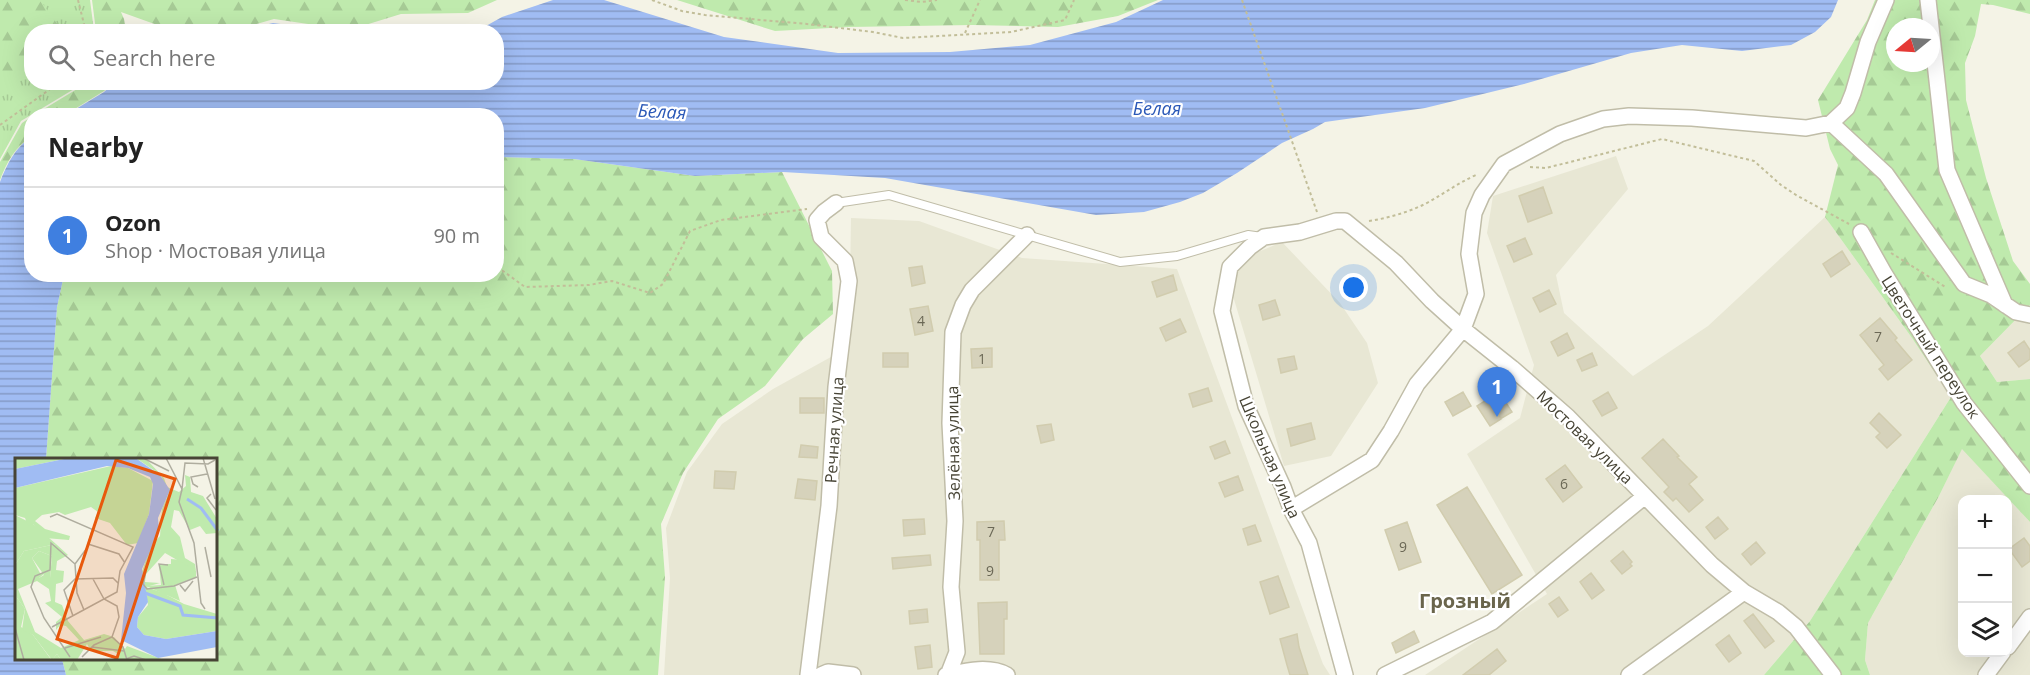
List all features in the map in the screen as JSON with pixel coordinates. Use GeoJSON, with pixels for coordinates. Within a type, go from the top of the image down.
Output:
{"type":"FeatureCollection","features":[{"type":"Feature","properties":{"kind":"street"},"geometry":{"type":"LineString","coordinates":[[1291,509],[1372,460],[1417,384],[1462,329],[1476,294],[1469,254],[1474,213],[1482,195],[1504,164],[1560,134],[1603,119],[1629,116],[1692,118],[1806,128],[1831,123],[1847,108],[1854,93],[1868,42],[1886,0]]}},
{"type":"Feature","properties":{"kind":"street"},"geometry":{"type":"LineString","coordinates":[[1928,0],[1930,18]]}},
{"type":"Feature","properties":{"kind":"street"},"geometry":{"type":"LineString","coordinates":[[1936,72],[1947,170],[2005,306]]}},
{"type":"Feature","properties":{"kind":"street"},"geometry":{"type":"LineString","coordinates":[[1831,123],[1886,174],[1964,284],[1991,295],[2016,312],[2030,315]]}},
{"type":"Feature","properties":{"kind":"street","name":"Речная улица"},"geometry":{"type":"LineString","coordinates":[[808,675],[829,506],[836,387],[849,280],[845,261],[821,237],[817,220],[836,203]]}},
{"type":"Feature","properties":{"kind":"street"},"geometry":{"type":"LineString","coordinates":[[1264,237],[1300,232],[1346,221]]}},
{"type":"Feature","properties":{"kind":"street","name":"Мостовая улица"},"geometry":{"type":"LineString","coordinates":[[1346,221],[1396,263],[1462,329],[1512,368],[1568,417],[1712,565],[1744,592],[1778,612],[1796,627],[1833,675]]}},
{"type":"Feature","properties":{"kind":"street","name":"Цветочный переулок"},"geometry":{"type":"LineString","coordinates":[[1861,232],[1964,403],[2030,486]]}},
{"type":"Feature","properties":{"kind":"street","name":"Зелёная улица"},"geometry":{"type":"LineString","coordinates":[[947,675],[957,652],[951,587],[954,521],[950,423],[953,332],[963,305],[972,290],[1027,235]]}},
{"type":"Feature","properties":{"kind":"street","name":"Школьная улица"},"geometry":{"type":"LineString","coordinates":[[1264,237],[1230,267],[1222,310],[1246,406],[1291,509],[1309,543],[1346,675]]}},
{"type":"Feature","properties":{"kind":"street"},"geometry":{"type":"LineString","coordinates":[[1385,675],[1492,622],[1646,496]]}},
{"type":"Feature","properties":{"kind":"street"},"geometry":{"type":"LineString","coordinates":[[1629,675],[1744,592]]}},
{"type":"Feature","properties":{"kind":"street"},"geometry":{"type":"LineString","coordinates":[[2012,640],[2030,617]]}},
{"type":"Feature","properties":{"kind":"street"},"geometry":{"type":"LineString","coordinates":[[1986,675],[1999,657]]}},
{"type":"Feature","properties":{"kind":"street"},"geometry":{"type":"LineString","coordinates":[[947,675],[970,669],[1001,672],[1007,675]]}},
{"type":"Feature","properties":{"kind":"street"},"geometry":{"type":"LineString","coordinates":[[821,675],[828,672],[853,675]]}},
{"type":"Feature","properties":{"kind":"lane"},"geometry":{"type":"LineString","coordinates":[[836,203],[889,195],[1120,262],[1177,256],[1248,235],[1264,237]]}},
{"type":"Feature","properties":{"kind":"path"},"geometry":{"type":"LineString","coordinates":[[78,0],[84,24]]}},
{"type":"Feature","properties":{"kind":"path"},"geometry":{"type":"LineString","coordinates":[[652,0],[682,11],[705,15],[807,24],[903,38],[1011,32],[1065,20],[1074,0]]}},
{"type":"Feature","properties":{"kind":"path"},"geometry":{"type":"LineString","coordinates":[[905,0],[937,0]]}},
{"type":"Feature","properties":{"kind":"path"},"geometry":{"type":"LineString","coordinates":[[964,34],[980,0]]}},
{"type":"Feature","properties":{"kind":"path"},"geometry":{"type":"LineString","coordinates":[[1242,0],[1311,196]]}},
{"type":"Feature","properties":{"kind":"path"},"geometry":{"type":"LineString","coordinates":[[0,124],[49,90]]}},
{"type":"Feature","properties":{"kind":"path"},"geometry":{"type":"LineString","coordinates":[[1346,221],[1360,223],[1384,219],[1409,211],[1492,166],[1504,164],[1546,168],[1662,139],[1754,161],[1781,185],[1861,232]]}},
{"type":"Feature","properties":{"kind":"path"},"geometry":{"type":"LineString","coordinates":[[504,272],[525,287],[579,286],[612,281],[650,292],[663,284],[690,231],[721,220],[836,203]]}},
{"type":"Feature","properties":{"kind":"path"},"geometry":{"type":"LineString","coordinates":[[1890,252],[1917,271],[1954,292]]}},
{"type":"Feature","properties":{"kind":"shaded area"},"geometry":{"type":"Polygon","coordinates":[[[1616,156],[1628,189],[1556,275],[1564,313],[1633,376],[1708,326],[1825,217],[1912,338],[1951,397],[1810,621],[1764,675],[1425,675],[1547,594],[1467,454],[1520,418],[1534,365],[1487,233],[1493,196],[1616,156]]]}},
{"type":"Feature","properties":{"kind":"shaded area"},"geometry":{"type":"Polygon","coordinates":[[[851,218],[919,221],[1022,258],[1177,269],[1323,664],[1330,675],[664,675],[670,578],[666,528],[687,472],[722,424],[773,389],[849,347],[851,218]]]}},
{"type":"Feature","properties":{"kind":"shaded area"},"geometry":{"type":"Polygon","coordinates":[[[1282,242],[1340,303],[1367,343],[1378,383],[1331,456],[1284,466],[1224,266],[1282,242]]]}},
{"type":"Feature","properties":{"kind":"shaded area"},"geometry":{"type":"Polygon","coordinates":[[[2030,305],[2030,379],[1997,382],[1980,356],[2030,305]]]}},
{"type":"Feature","properties":{"kind":"shaded area"},"geometry":{"type":"Polygon","coordinates":[[[1962,448],[2005,495],[1958,495],[1958,657],[2012,657],[2012,502],[2030,522],[2030,675],[1870,675],[1865,660],[1868,623],[1939,496],[1962,448]]]}},
{"type":"Feature","properties":{"kind":"green space"},"geometry":{"type":"Polygon","coordinates":[[[0,0],[90,0],[93,24],[24,24],[24,90],[72,90],[43,108],[24,108],[24,119],[0,159],[0,0]]]}},
{"type":"Feature","properties":{"kind":"green space"},"geometry":{"type":"Polygon","coordinates":[[[0,0],[40,0],[57,24],[24,24],[24,71],[19,76],[0,85],[0,0]]]}},
{"type":"Feature","properties":{"kind":"green space"},"geometry":{"type":"Polygon","coordinates":[[[92,0],[497,0],[468,13],[401,14],[368,24],[308,24],[274,19],[257,24],[154,24],[121,12],[125,24],[95,24],[92,0]]]}},
{"type":"Feature","properties":{"kind":"green space"},"geometry":{"type":"Polygon","coordinates":[[[677,0],[1158,0],[1118,16],[1058,27],[973,25],[775,31],[677,0]]]}},
{"type":"Feature","properties":{"kind":"green space"},"geometry":{"type":"Polygon","coordinates":[[[1875,0],[2030,0],[2030,14],[1981,4],[1975,36],[1965,63],[1966,100],[1986,178],[2013,261],[2030,284],[2030,305],[1980,356],[1997,382],[2030,379],[2030,522],[2012,503],[2012,495],[2005,495],[1962,449],[1939,496],[1868,623],[1865,660],[1870,675],[1764,675],[1810,621],[1951,397],[1912,338],[1825,217],[1838,165],[1830,149],[1818,100],[1867,20],[1875,0]]]}},
{"type":"Feature","properties":{"kind":"green space"},"geometry":{"type":"Polygon","coordinates":[[[75,90],[105,90],[76,108],[46,108],[75,90]]]}},
{"type":"Feature","properties":{"kind":"green space"},"geometry":{"type":"Polygon","coordinates":[[[24,122],[24,143],[12,156],[0,180],[0,162],[24,122]]]}},
{"type":"Feature","properties":{"kind":"green space"},"geometry":{"type":"Polygon","coordinates":[[[504,157],[574,159],[695,176],[782,172],[832,271],[833,314],[803,339],[765,386],[718,419],[683,473],[661,524],[665,577],[658,675],[66,675],[62,660],[218,660],[218,458],[46,458],[57,307],[62,282],[504,282],[504,157]]]}},
{"type":"Feature","properties":{"kind":"water","name":"Белая"},"geometry":{"type":"Polygon","coordinates":[[[553,0],[604,0],[724,37],[838,53],[950,52],[1030,45],[1116,22],[1163,0],[1838,0],[1831,17],[1815,32],[1791,45],[1742,51],[1682,45],[1631,53],[1524,84],[1425,108],[1325,122],[1282,143],[1203,193],[1144,212],[1096,215],[885,178],[783,172],[695,176],[574,159],[504,157],[504,108],[78,108],[106,90],[504,90],[504,24],[490,24],[502,17],[553,0]]]}},
{"type":"Feature","properties":{"kind":"water"},"geometry":{"type":"Polygon","coordinates":[[[24,143],[24,282],[62,282],[57,307],[46,458],[15,458],[15,660],[62,660],[66,675],[0,675],[0,182],[24,143]]]}},
{"type":"Feature","properties":{"kind":"building"},"geometry":{"type":"Polygon","coordinates":[[[1543,187],[1552,213],[1528,222],[1519,196],[1543,187]]]}},
{"type":"Feature","properties":{"kind":"building"},"geometry":{"type":"Polygon","coordinates":[[[1525,238],[1532,254],[1514,262],[1507,246],[1525,238]]]}},
{"type":"Feature","properties":{"kind":"building"},"geometry":{"type":"Polygon","coordinates":[[[1842,251],[1850,264],[1831,277],[1823,264],[1842,251]]]}},
{"type":"Feature","properties":{"kind":"building"},"geometry":{"type":"Polygon","coordinates":[[[922,266],[925,283],[912,286],[909,268],[922,266]]]}},
{"type":"Feature","properties":{"kind":"building"},"geometry":{"type":"Polygon","coordinates":[[[1173,275],[1177,290],[1157,297],[1152,282],[1173,275]]]}},
{"type":"Feature","properties":{"kind":"building"},"geometry":{"type":"Polygon","coordinates":[[[1549,290],[1556,304],[1540,312],[1533,298],[1549,290]]]}},
{"type":"Feature","properties":{"kind":"building"},"geometry":{"type":"Polygon","coordinates":[[[1275,300],[1280,315],[1263,320],[1259,305],[1275,300]]]}},
{"type":"Feature","properties":{"kind":"building"},"geometry":{"type":"Polygon","coordinates":[[[928,306],[933,331],[915,335],[910,309],[928,306]]]}},
{"type":"Feature","properties":{"kind":"building"},"geometry":{"type":"Polygon","coordinates":[[[1880,318],[1912,360],[1888,380],[1879,369],[1884,365],[1860,335],[1880,318]]]}},
{"type":"Feature","properties":{"kind":"building"},"geometry":{"type":"Polygon","coordinates":[[[1180,319],[1186,332],[1166,341],[1160,328],[1180,319]]]}},
{"type":"Feature","properties":{"kind":"building"},"geometry":{"type":"Polygon","coordinates":[[[1567,333],[1574,348],[1558,356],[1551,342],[1567,333]]]}},
{"type":"Feature","properties":{"kind":"building"},"geometry":{"type":"Polygon","coordinates":[[[2024,341],[2030,350],[2030,359],[2019,367],[2008,353],[2024,341]]]}},
{"type":"Feature","properties":{"kind":"building"},"geometry":{"type":"Polygon","coordinates":[[[992,348],[992,367],[972,368],[971,349],[992,348]]]}},
{"type":"Feature","properties":{"kind":"building"},"geometry":{"type":"Polygon","coordinates":[[[883,353],[908,353],[908,367],[883,367],[883,353]]]}},
{"type":"Feature","properties":{"kind":"building"},"geometry":{"type":"Polygon","coordinates":[[[1592,353],[1597,365],[1582,371],[1577,360],[1592,353]]]}},
{"type":"Feature","properties":{"kind":"building"},"geometry":{"type":"Polygon","coordinates":[[[1294,356],[1297,369],[1281,373],[1278,359],[1294,356]]]}},
{"type":"Feature","properties":{"kind":"building"},"geometry":{"type":"Polygon","coordinates":[[[1208,388],[1212,401],[1193,407],[1189,394],[1208,388]]]}},
{"type":"Feature","properties":{"kind":"building"},"geometry":{"type":"Polygon","coordinates":[[[1463,392],[1471,406],[1453,416],[1445,402],[1463,392]]]}},
{"type":"Feature","properties":{"kind":"building"},"geometry":{"type":"Polygon","coordinates":[[[1499,392],[1512,412],[1500,417],[1501,419],[1490,426],[1477,406],[1499,392]]]}},
{"type":"Feature","properties":{"kind":"building"},"geometry":{"type":"Polygon","coordinates":[[[1608,392],[1617,408],[1602,416],[1593,401],[1608,392]]]}},
{"type":"Feature","properties":{"kind":"building"},"geometry":{"type":"Polygon","coordinates":[[[800,398],[824,398],[824,413],[800,413],[800,398]]]}},
{"type":"Feature","properties":{"kind":"building"},"geometry":{"type":"Polygon","coordinates":[[[1879,413],[1901,435],[1887,448],[1876,437],[1880,433],[1870,423],[1879,413]]]}},
{"type":"Feature","properties":{"kind":"building"},"geometry":{"type":"Polygon","coordinates":[[[1311,423],[1315,439],[1291,446],[1287,429],[1311,423]]]}},
{"type":"Feature","properties":{"kind":"building"},"geometry":{"type":"Polygon","coordinates":[[[1051,424],[1054,440],[1041,443],[1037,426],[1051,424]]]}},
{"type":"Feature","properties":{"kind":"building"},"geometry":{"type":"Polygon","coordinates":[[[1663,439],[1697,477],[1689,484],[1703,500],[1689,512],[1676,498],[1673,501],[1664,492],[1669,487],[1642,458],[1663,439]]]}},
{"type":"Feature","properties":{"kind":"building"},"geometry":{"type":"Polygon","coordinates":[[[1225,441],[1230,453],[1215,459],[1210,447],[1225,441]]]}},
{"type":"Feature","properties":{"kind":"building"},"geometry":{"type":"Polygon","coordinates":[[[801,445],[818,447],[817,458],[799,457],[801,445]]]}},
{"type":"Feature","properties":{"kind":"building"},"geometry":{"type":"Polygon","coordinates":[[[1565,465],[1582,487],[1563,502],[1546,479],[1565,465]]]}},
{"type":"Feature","properties":{"kind":"building"},"geometry":{"type":"Polygon","coordinates":[[[715,471],[736,472],[734,489],[714,488],[715,471]]]}},
{"type":"Feature","properties":{"kind":"building"},"geometry":{"type":"Polygon","coordinates":[[[1238,476],[1243,490],[1225,497],[1219,483],[1238,476]]]}},
{"type":"Feature","properties":{"kind":"building"},"geometry":{"type":"Polygon","coordinates":[[[798,479],[817,481],[815,500],[795,498],[798,479]]]}},
{"type":"Feature","properties":{"kind":"building"},"geometry":{"type":"Polygon","coordinates":[[[1467,487],[1522,575],[1492,594],[1437,505],[1467,487]]]}},
{"type":"Feature","properties":{"kind":"building"},"geometry":{"type":"Polygon","coordinates":[[[1718,517],[1728,529],[1715,539],[1706,527],[1718,517]]]}},
{"type":"Feature","properties":{"kind":"building"},"geometry":{"type":"Polygon","coordinates":[[[924,519],[925,534],[904,536],[903,520],[924,519]]]}},
{"type":"Feature","properties":{"kind":"building"},"geometry":{"type":"Polygon","coordinates":[[[1004,521],[1005,540],[999,540],[999,580],[980,580],[980,540],[977,540],[977,522],[1004,521]]]}},
{"type":"Feature","properties":{"kind":"building"},"geometry":{"type":"Polygon","coordinates":[[[1407,522],[1421,562],[1399,570],[1385,530],[1407,522]]]}},
{"type":"Feature","properties":{"kind":"building"},"geometry":{"type":"Polygon","coordinates":[[[1255,525],[1261,541],[1248,545],[1243,529],[1255,525]]]}},
{"type":"Feature","properties":{"kind":"building"},"geometry":{"type":"Polygon","coordinates":[[[2024,538],[2030,546],[2030,561],[2022,567],[2012,553],[2012,547],[2024,538]]]}},
{"type":"Feature","properties":{"kind":"building"},"geometry":{"type":"Polygon","coordinates":[[[1756,542],[1765,553],[1751,565],[1742,554],[1756,542]]]}},
{"type":"Feature","properties":{"kind":"building"},"geometry":{"type":"Polygon","coordinates":[[[1623,551],[1632,562],[1630,564],[1632,566],[1622,574],[1611,561],[1623,551]]]}},
{"type":"Feature","properties":{"kind":"building"},"geometry":{"type":"Polygon","coordinates":[[[930,555],[931,565],[893,569],[892,558],[930,555]]]}},
{"type":"Feature","properties":{"kind":"building"},"geometry":{"type":"Polygon","coordinates":[[[1591,573],[1604,590],[1592,599],[1580,582],[1591,573]]]}},
{"type":"Feature","properties":{"kind":"building"},"geometry":{"type":"Polygon","coordinates":[[[1278,576],[1289,607],[1270,614],[1260,582],[1278,576]]]}},
{"type":"Feature","properties":{"kind":"building"},"geometry":{"type":"Polygon","coordinates":[[[1559,597],[1568,610],[1558,617],[1549,604],[1559,597]]]}},
{"type":"Feature","properties":{"kind":"building"},"geometry":{"type":"Polygon","coordinates":[[[1007,602],[1007,619],[1004,619],[1004,654],[980,654],[978,603],[1007,602]]]}},
{"type":"Feature","properties":{"kind":"building"},"geometry":{"type":"Polygon","coordinates":[[[927,609],[928,622],[910,624],[909,611],[927,609]]]}},
{"type":"Feature","properties":{"kind":"building"},"geometry":{"type":"Polygon","coordinates":[[[1753,614],[1774,641],[1765,648],[1744,621],[1753,614]]]}},
{"type":"Feature","properties":{"kind":"building"},"geometry":{"type":"Polygon","coordinates":[[[1414,631],[1419,642],[1396,653],[1392,643],[1414,631]]]}},
{"type":"Feature","properties":{"kind":"building"},"geometry":{"type":"Polygon","coordinates":[[[1297,634],[1308,675],[1290,675],[1280,639],[1297,634]]]}},
{"type":"Feature","properties":{"kind":"building"},"geometry":{"type":"Polygon","coordinates":[[[1729,635],[1741,653],[1729,662],[1716,645],[1729,635]]]}},
{"type":"Feature","properties":{"kind":"building"},"geometry":{"type":"Polygon","coordinates":[[[930,645],[932,667],[918,669],[915,647],[930,645]]]}},
{"type":"Feature","properties":{"kind":"building"},"geometry":{"type":"Polygon","coordinates":[[[1497,649],[1506,661],[1489,675],[1463,675],[1497,649]]]}},
{"type":"Feature","properties":{"kind":"place","name":"Ozon"},"geometry":{"type":"Point","coordinates":[1497,417]}},
{"type":"Feature","properties":{"kind":"district","name":"Грозный"},"geometry":{"type":"Point","coordinates":[1465,600]}}]}
